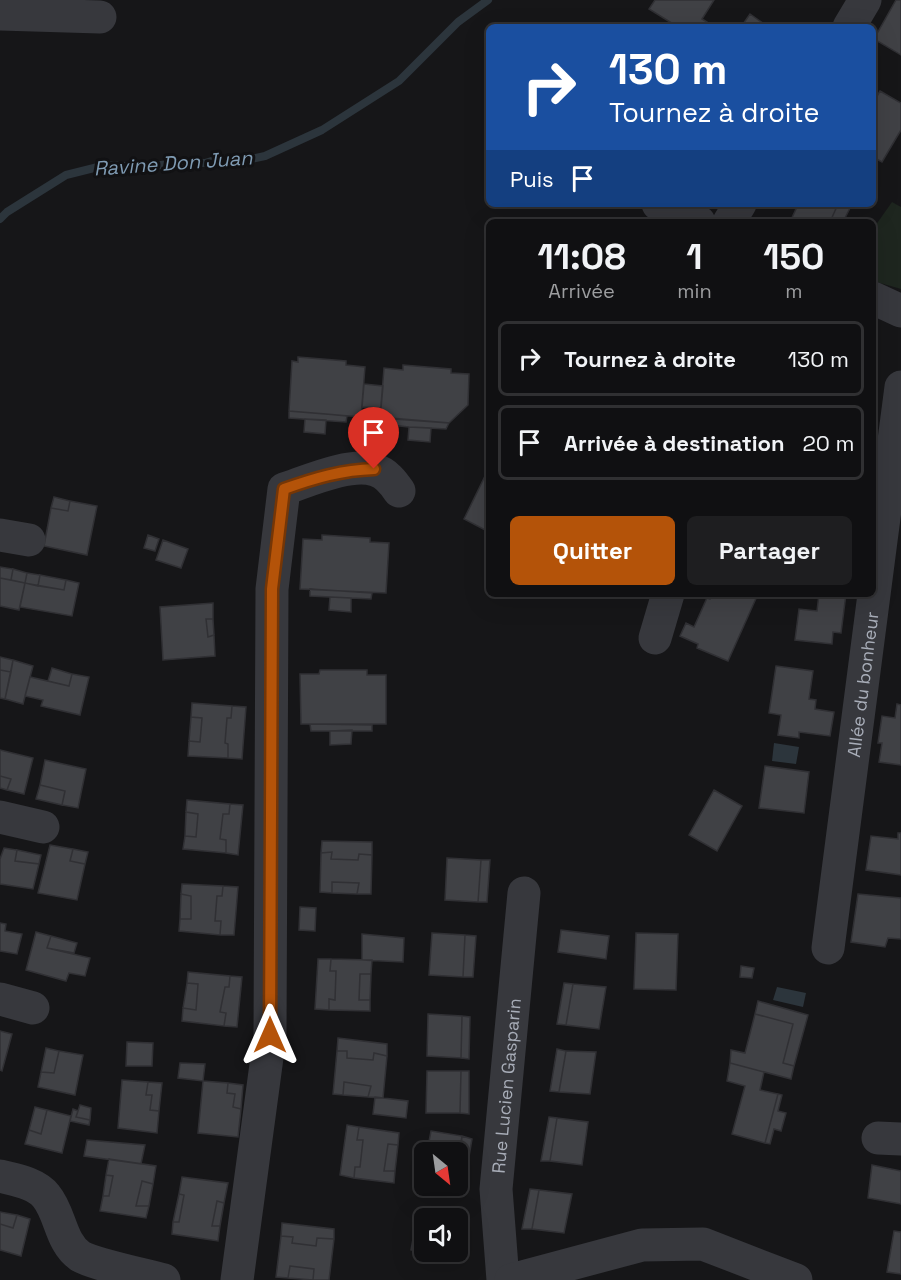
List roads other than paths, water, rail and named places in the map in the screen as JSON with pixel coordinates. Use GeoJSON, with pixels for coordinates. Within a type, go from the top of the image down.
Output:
{"type":"FeatureCollection","features":[{"type":"Feature","properties":{"kind":"street"},"geometry":{"type":"LineString","coordinates":[[851,24],[865,0]]}},
{"type":"Feature","properties":{"kind":"street"},"geometry":{"type":"LineString","coordinates":[[0,14],[100,17]]}},
{"type":"Feature","properties":{"kind":"street"},"geometry":{"type":"LineString","coordinates":[[665,207],[692,219]]}},
{"type":"Feature","properties":{"kind":"street"},"geometry":{"type":"LineString","coordinates":[[876,299],[901,311]]}},
{"type":"Feature","properties":{"kind":"street","name":"Allée du bonheur"},"geometry":{"type":"LineString","coordinates":[[876,579],[901,387]]}},
{"type":"Feature","properties":{"kind":"street"},"geometry":{"type":"LineString","coordinates":[[237,1280],[270,1035],[272,589],[284,489],[329,474],[374,469],[390,478],[399,491]]}},
{"type":"Feature","properties":{"kind":"street"},"geometry":{"type":"LineString","coordinates":[[655,639],[667,597]]}},
{"type":"Feature","properties":{"kind":"street","name":"Allée du bonheur"},"geometry":{"type":"LineString","coordinates":[[828,948],[874,597]]}},
{"type":"Feature","properties":{"kind":"street"},"geometry":{"type":"LineString","coordinates":[[0,817],[43,827]]}},
{"type":"Feature","properties":{"kind":"street","name":"Rue Lucien Gasparin"},"geometry":{"type":"LineString","coordinates":[[502,1280],[496,1189],[524,893]]}},
{"type":"Feature","properties":{"kind":"street"},"geometry":{"type":"LineString","coordinates":[[0,999],[33,1008]]}},
{"type":"Feature","properties":{"kind":"street"},"geometry":{"type":"LineString","coordinates":[[0,1176],[28,1183],[45,1194],[56,1211],[70,1247],[81,1257],[164,1280]]}},
{"type":"Feature","properties":{"kind":"street"},"geometry":{"type":"LineString","coordinates":[[511,1280],[577,1271],[642,1245],[703,1244],[796,1280]]}},
{"type":"Feature","properties":{"kind":"waterway","name":"Ravine Don Juan"},"geometry":{"type":"LineString","coordinates":[[0,219],[7,212],[66,175],[106,165],[147,167],[182,162],[205,163],[218,159],[238,162],[265,156],[322,130],[399,81],[458,22],[488,0]]}}]}
